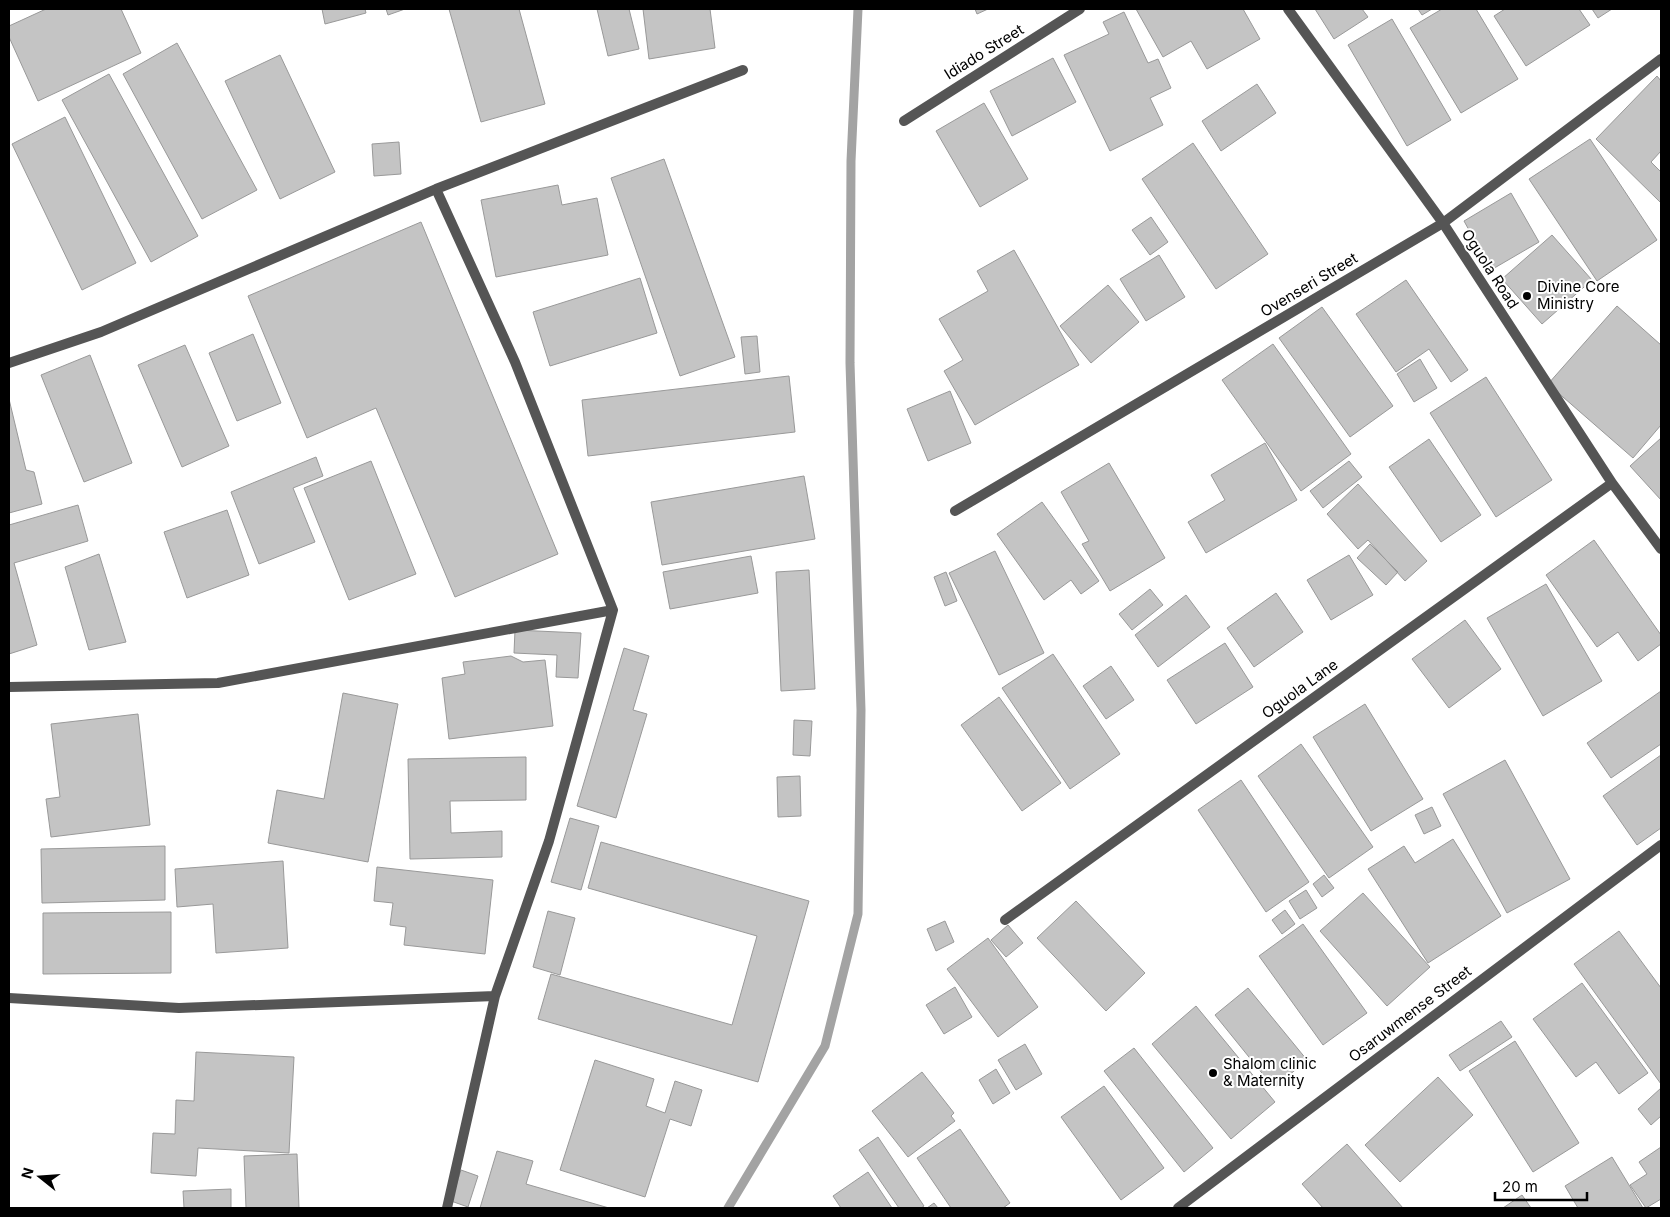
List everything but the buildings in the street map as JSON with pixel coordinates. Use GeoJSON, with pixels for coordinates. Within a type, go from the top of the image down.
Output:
{"type":"FeatureCollection","features":[{"type":"Feature","properties":{"kind":"street","name":"Idiado Street"},"geometry":{"type":"LineString","coordinates":[[904,121],[1080,9]]}},
{"type":"Feature","properties":{"kind":"street","name":"Oguola Road"},"geometry":{"type":"LineString","coordinates":[[1288,9],[1443,223],[1612,482],[1661,549]]}},
{"type":"Feature","properties":{"kind":"street","name":"Ovenseri Street"},"geometry":{"type":"LineString","coordinates":[[955,511],[1443,223],[1661,59]]}},
{"type":"Feature","properties":{"kind":"street"},"geometry":{"type":"LineString","coordinates":[[9,363],[101,332],[436,189],[743,70]]}},
{"type":"Feature","properties":{"kind":"street"},"geometry":{"type":"LineString","coordinates":[[436,189],[515,362],[613,610],[549,841],[495,996],[447,1208]]}},
{"type":"Feature","properties":{"kind":"street","name":"Oguola Lane"},"geometry":{"type":"LineString","coordinates":[[1005,920],[1612,482]]}},
{"type":"Feature","properties":{"kind":"street"},"geometry":{"type":"LineString","coordinates":[[9,687],[218,683],[613,610]]}},
{"type":"Feature","properties":{"kind":"street","name":"Osaruwmense Street"},"geometry":{"type":"LineString","coordinates":[[1178,1208],[1661,845]]}},
{"type":"Feature","properties":{"kind":"street"},"geometry":{"type":"LineString","coordinates":[[9,998],[179,1008],[495,996]]}},
{"type":"Feature","properties":{"kind":"waterway"},"geometry":{"type":"LineString","coordinates":[[728,1208],[825,1046],[858,914],[861,710],[850,363],[851,161],[858,9]]}},
{"type":"Feature","properties":{"kind":"place","name":"Divine Core Ministry"},"geometry":{"type":"Point","coordinates":[1527,296]}},
{"type":"Feature","properties":{"kind":"place","name":"Shalom clinic & Maternity"},"geometry":{"type":"Point","coordinates":[1213,1073]}}]}
